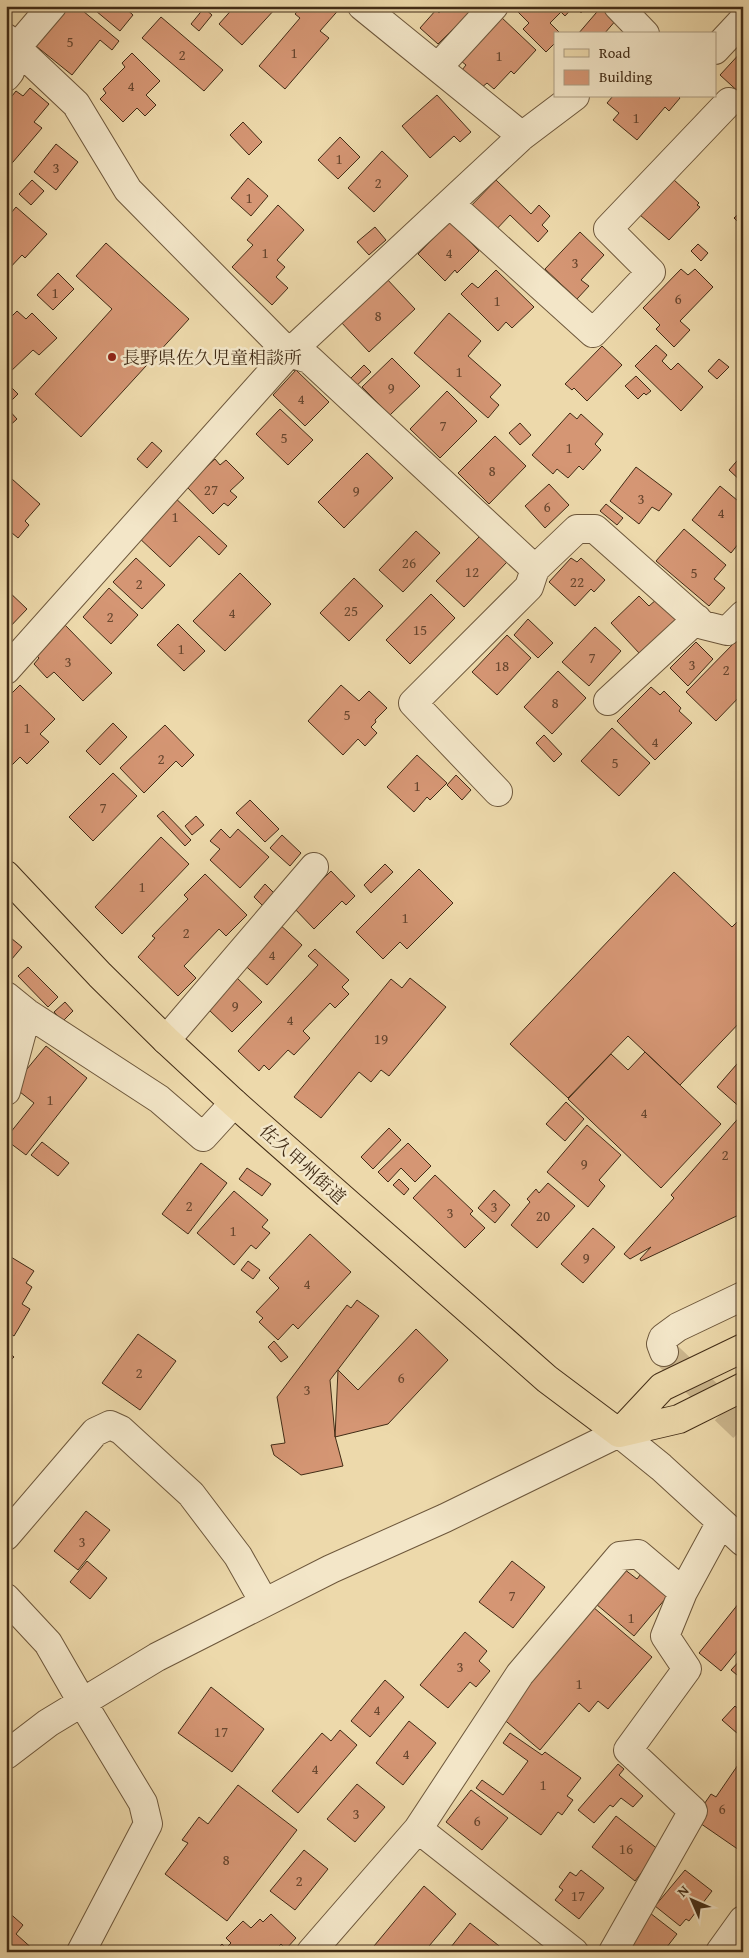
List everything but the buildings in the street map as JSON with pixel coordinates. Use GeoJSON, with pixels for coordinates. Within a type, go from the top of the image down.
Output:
{"type":"FeatureCollection","features":[{"type":"Feature","properties":{"kind":"main road","name":"佐久甲州街道"},"geometry":{"type":"LineString","coordinates":[[6,875],[100,975],[234,1103],[540,1372],[619,1432]]}},
{"type":"Feature","properties":{"kind":"main road"},"geometry":{"type":"LineString","coordinates":[[619,1432],[662,1387],[743,1348]]}},
{"type":"Feature","properties":{"kind":"main road"},"geometry":{"type":"LineString","coordinates":[[619,1432],[679,1419],[743,1387]]}},
{"type":"Feature","properties":{"kind":"street"},"geometry":{"type":"LineString","coordinates":[[6,77],[10,72],[12,43],[52,6]]}},
{"type":"Feature","properties":{"kind":"street"},"geometry":{"type":"LineString","coordinates":[[362,6],[522,136]]}},
{"type":"Feature","properties":{"kind":"street"},"geometry":{"type":"LineString","coordinates":[[438,67],[494,6]]}},
{"type":"Feature","properties":{"kind":"street"},"geometry":{"type":"LineString","coordinates":[[618,6],[643,32]]}},
{"type":"Feature","properties":{"kind":"street"},"geometry":{"type":"LineString","coordinates":[[716,49],[743,20]]}},
{"type":"Feature","properties":{"kind":"street"},"geometry":{"type":"LineString","coordinates":[[12,43],[76,104],[128,190],[289,353],[309,359],[535,569]]}},
{"type":"Feature","properties":{"kind":"street"},"geometry":{"type":"LineString","coordinates":[[6,670],[289,353],[522,136],[572,98]]}},
{"type":"Feature","properties":{"kind":"street"},"geometry":{"type":"LineString","coordinates":[[450,204],[593,333],[651,272],[608,229],[729,102]]}},
{"type":"Feature","properties":{"kind":"street"},"geometry":{"type":"LineString","coordinates":[[498,792],[413,703],[529,587],[535,569],[577,529],[595,529],[703,624],[727,631],[743,615]]}},
{"type":"Feature","properties":{"kind":"street"},"geometry":{"type":"LineString","coordinates":[[608,701],[697,619]]}},
{"type":"Feature","properties":{"kind":"street"},"geometry":{"type":"LineString","coordinates":[[166,1040],[314,867]]}},
{"type":"Feature","properties":{"kind":"street"},"geometry":{"type":"LineString","coordinates":[[6,1091],[16,1004],[159,1099],[203,1136],[234,1103]]}},
{"type":"Feature","properties":{"kind":"street"},"geometry":{"type":"LineString","coordinates":[[664,1352],[661,1344],[663,1338],[678,1327],[743,1296]]}},
{"type":"Feature","properties":{"kind":"street"},"geometry":{"type":"LineString","coordinates":[[6,1536],[95,1432],[110,1425],[121,1430],[191,1494],[238,1556],[264,1602]]}},
{"type":"Feature","properties":{"kind":"street"},"geometry":{"type":"LineString","coordinates":[[6,1755],[48,1723],[157,1657],[331,1569],[445,1518],[619,1432],[661,1467],[743,1542]]}},
{"type":"Feature","properties":{"kind":"street"},"geometry":{"type":"LineString","coordinates":[[613,1952],[693,1810],[628,1750],[686,1669],[665,1636],[683,1592],[721,1522]]}},
{"type":"Feature","properties":{"kind":"street"},"geometry":{"type":"LineString","coordinates":[[312,1952],[418,1829],[520,1674],[620,1556],[638,1554],[683,1592]]}},
{"type":"Feature","properties":{"kind":"street"},"geometry":{"type":"LineString","coordinates":[[6,1598],[35,1626],[48,1643],[143,1803],[148,1824],[81,1952]]}},
{"type":"Feature","properties":{"kind":"street"},"geometry":{"type":"LineString","coordinates":[[418,1829],[574,1952]]}},
{"type":"Feature","properties":{"kind":"street"},"geometry":{"type":"LineString","coordinates":[[720,1952],[743,1920]]}},
{"type":"Feature","properties":{"kind":"tunnel"},"geometry":{"type":"LineString","coordinates":[[664,1352],[743,1428]]}},
{"type":"Feature","properties":{"kind":"place","name":"長野県佐久児童相談所"},"geometry":{"type":"Point","coordinates":[112,357]}}]}
